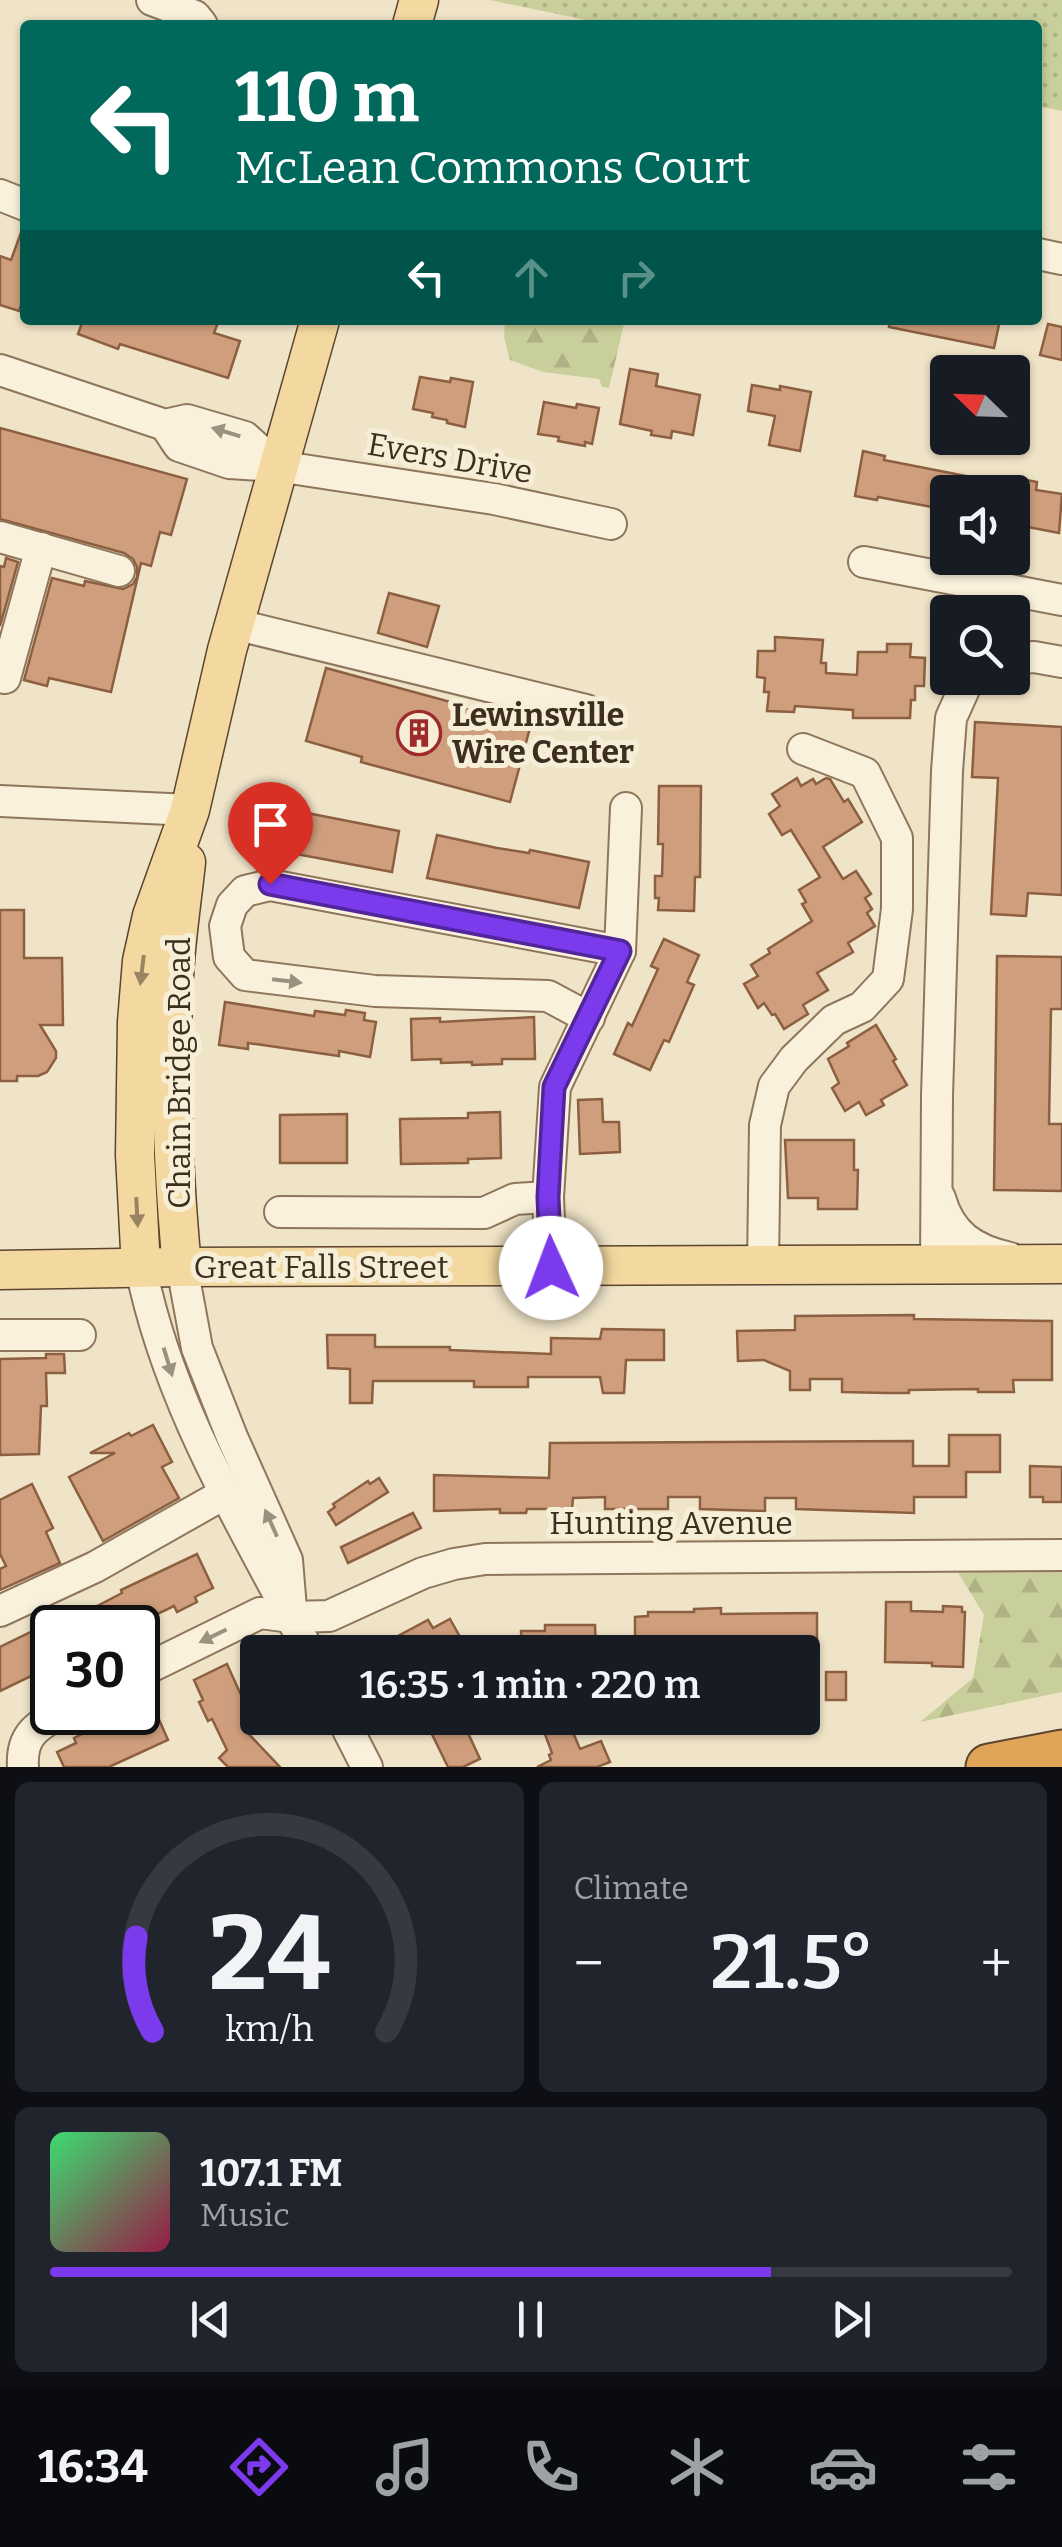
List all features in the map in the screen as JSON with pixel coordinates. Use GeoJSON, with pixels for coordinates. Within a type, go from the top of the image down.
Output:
{"type":"FeatureCollection","features":[{"type":"Feature","properties":{"kind":"highway"},"geometry":{"type":"LineString","coordinates":[[989,1767],[1062,1753]]}},
{"type":"Feature","properties":{"kind":"main road","name":"Chain Bridge Road"},"geometry":{"type":"LineString","coordinates":[[142,1268],[134,1155],[142,962],[152,916],[190,810],[234,624],[319,325]]}},
{"type":"Feature","properties":{"kind":"main road","name":"Chain Bridge Road"},"geometry":{"type":"LineString","coordinates":[[182,1267],[176,1202],[174,974],[190,810]]}},
{"type":"Feature","properties":{"kind":"main road","name":"Great Falls Street"},"geometry":{"type":"LineString","coordinates":[[0,1270],[1049,1264]]}},
{"type":"Feature","properties":{"kind":"street"},"geometry":{"type":"LineString","coordinates":[[152,0],[198,20]]}},
{"type":"Feature","properties":{"kind":"street"},"geometry":{"type":"LineString","coordinates":[[0,370],[165,426],[186,420],[245,438],[277,466]]}},
{"type":"Feature","properties":{"kind":"street","name":"Evers Drive"},"geometry":{"type":"LineString","coordinates":[[277,466],[494,499],[611,524]]}},
{"type":"Feature","properties":{"kind":"street"},"geometry":{"type":"LineString","coordinates":[[0,537],[119,571]]}},
{"type":"Feature","properties":{"kind":"street"},"geometry":{"type":"LineString","coordinates":[[5,678],[40,548]]}},
{"type":"Feature","properties":{"kind":"street"},"geometry":{"type":"LineString","coordinates":[[864,562],[1062,600]]}},
{"type":"Feature","properties":{"kind":"street"},"geometry":{"type":"LineString","coordinates":[[234,624],[586,710]]}},
{"type":"Feature","properties":{"kind":"street"},"geometry":{"type":"LineString","coordinates":[[1030,657],[1062,662]]}},
{"type":"Feature","properties":{"kind":"street"},"geometry":{"type":"LineString","coordinates":[[936,1264],[946,771],[951,718],[961,695]]}},
{"type":"Feature","properties":{"kind":"street"},"geometry":{"type":"LineString","coordinates":[[764,1265],[765,1124],[774,1086],[794,1058],[834,1020],[862,1007],[888,979],[897,908],[897,838],[865,773],[804,748]]}},
{"type":"Feature","properties":{"kind":"street"},"geometry":{"type":"LineString","coordinates":[[0,801],[190,810]]}},
{"type":"Feature","properties":{"kind":"street"},"geometry":{"type":"LineString","coordinates":[[551,1268],[548,1197],[554,1087],[620,951],[626,808]]}},
{"type":"Feature","properties":{"kind":"street"},"geometry":{"type":"LineString","coordinates":[[589,1018],[548,996],[374,992],[245,976],[229,957],[225,926],[232,905],[245,891],[270,884],[620,951]]}},
{"type":"Feature","properties":{"kind":"street"},"geometry":{"type":"LineString","coordinates":[[180,921],[225,926]]}},
{"type":"Feature","properties":{"kind":"street"},"geometry":{"type":"LineString","coordinates":[[937,1186],[946,1218],[968,1243],[983,1251],[1049,1264]]}},
{"type":"Feature","properties":{"kind":"street"},"geometry":{"type":"LineString","coordinates":[[280,1212],[484,1213],[515,1199],[548,1197]]}},
{"type":"Feature","properties":{"kind":"street","name":"Chain Bridge Road"},"geometry":{"type":"LineString","coordinates":[[182,1267],[197,1348],[287,1560],[291,1617]]}},
{"type":"Feature","properties":{"kind":"street","name":"Chain Bridge Road"},"geometry":{"type":"LineString","coordinates":[[142,1268],[172,1377],[224,1494],[300,1635]]}},
{"type":"Feature","properties":{"kind":"street"},"geometry":{"type":"LineString","coordinates":[[0,1335],[80,1335]]}},
{"type":"Feature","properties":{"kind":"street"},"geometry":{"type":"LineString","coordinates":[[0,1611],[95,1566],[224,1494]]}},
{"type":"Feature","properties":{"kind":"street","name":"Hunting Avenue"},"geometry":{"type":"LineString","coordinates":[[160,1662],[260,1613],[329,1616],[424,1573],[486,1559],[1062,1554]]}},
{"type":"Feature","properties":{"kind":"street"},"geometry":{"type":"LineString","coordinates":[[23,1767],[22,1752],[31,1735]]}},
{"type":"Feature","properties":{"kind":"street"},"geometry":{"type":"LineString","coordinates":[[351,1735],[368,1767]]}},
{"type":"Feature","properties":{"kind":"green space"},"geometry":{"type":"Polygon","coordinates":[[[490,0],[1062,0],[1062,111],[1042,107],[1042,20],[586,20],[490,0]]]}},
{"type":"Feature","properties":{"kind":"green space"},"geometry":{"type":"Polygon","coordinates":[[[505,325],[624,325],[609,388],[602,387],[599,379],[543,372],[510,360],[505,325]]]}},
{"type":"Feature","properties":{"kind":"green space"},"geometry":{"type":"Polygon","coordinates":[[[956,1569],[1062,1569],[1062,1692],[920,1722],[973,1678],[984,1615],[956,1569]]]}},
{"type":"Feature","properties":{"kind":"building"},"geometry":{"type":"Polygon","coordinates":[[[20,235],[19,311],[0,305],[0,256],[11,260],[20,235]]]}},
{"type":"Feature","properties":{"kind":"building"},"geometry":{"type":"Polygon","coordinates":[[[1048,324],[1062,327],[1062,360],[1040,355],[1048,324]]]}},
{"type":"Feature","properties":{"kind":"building"},"geometry":{"type":"Polygon","coordinates":[[[81,325],[217,325],[214,333],[240,341],[228,378],[120,344],[118,349],[78,334],[81,325]]]}},
{"type":"Feature","properties":{"kind":"building"},"geometry":{"type":"Polygon","coordinates":[[[889,325],[999,325],[994,348],[889,325]]]}},
{"type":"Feature","properties":{"kind":"building"},"geometry":{"type":"Polygon","coordinates":[[[630,369],[658,374],[656,386],[700,395],[693,435],[672,431],[671,438],[651,435],[652,431],[620,424],[630,369]]]}},
{"type":"Feature","properties":{"kind":"building"},"geometry":{"type":"Polygon","coordinates":[[[420,377],[473,382],[465,427],[413,409],[420,377]]]}},
{"type":"Feature","properties":{"kind":"building"},"geometry":{"type":"Polygon","coordinates":[[[752,385],[811,392],[800,451],[769,445],[775,416],[748,411],[752,385]]]}},
{"type":"Feature","properties":{"kind":"building"},"geometry":{"type":"Polygon","coordinates":[[[544,402],[599,408],[592,444],[558,441],[559,437],[538,434],[544,402]]]}},
{"type":"Feature","properties":{"kind":"building"},"geometry":{"type":"Polygon","coordinates":[[[0,428],[187,479],[171,535],[160,532],[151,566],[141,563],[111,692],[49,678],[47,686],[24,680],[52,578],[84,586],[85,581],[123,589],[133,584],[137,567],[124,553],[0,519],[0,428]]]}},
{"type":"Feature","properties":{"kind":"building"},"geometry":{"type":"Polygon","coordinates":[[[863,451],[885,456],[884,460],[961,475],[930,475],[930,507],[855,496],[863,451]]]}},
{"type":"Feature","properties":{"kind":"building"},"geometry":{"type":"Polygon","coordinates":[[[1030,481],[1037,482],[1036,490],[1062,494],[1059,533],[1030,527],[1030,481]]]}},
{"type":"Feature","properties":{"kind":"building"},"geometry":{"type":"Polygon","coordinates":[[[6,558],[18,562],[0,626],[0,566],[4,567],[6,558]]]}},
{"type":"Feature","properties":{"kind":"building"},"geometry":{"type":"Polygon","coordinates":[[[389,593],[439,606],[427,647],[378,633],[389,593]]]}},
{"type":"Feature","properties":{"kind":"building"},"geometry":{"type":"Polygon","coordinates":[[[775,637],[823,640],[821,663],[826,663],[826,673],[857,675],[858,652],[887,652],[887,644],[911,644],[910,657],[925,658],[924,686],[915,686],[910,718],[853,718],[853,710],[795,706],[794,712],[767,711],[769,692],[764,692],[765,678],[757,677],[758,651],[775,651],[775,637]]]}},
{"type":"Feature","properties":{"kind":"building","name":"Lewinsville Wire Center"},"geometry":{"type":"Polygon","coordinates":[[[326,668],[491,716],[494,707],[516,712],[514,719],[531,724],[510,802],[361,762],[362,757],[306,741],[326,668]]]}},
{"type":"Feature","properties":{"kind":"building"},"geometry":{"type":"Polygon","coordinates":[[[975,722],[1062,727],[1062,895],[1028,893],[1026,916],[991,914],[998,778],[972,777],[975,722]]]}},
{"type":"Feature","properties":{"kind":"building"},"geometry":{"type":"Polygon","coordinates":[[[797,778],[801,786],[813,779],[816,784],[830,779],[862,822],[823,847],[843,879],[856,871],[871,894],[865,898],[872,909],[867,913],[875,926],[848,943],[853,952],[817,973],[828,990],[803,1005],[808,1014],[784,1029],[764,1003],[758,1008],[744,984],[758,976],[751,965],[770,953],[768,949],[812,921],[799,890],[820,877],[791,830],[782,835],[769,814],[780,806],[772,794],[797,778]]]}},
{"type":"Feature","properties":{"kind":"building"},"geometry":{"type":"Polygon","coordinates":[[[659,786],[701,786],[700,877],[695,877],[694,911],[658,910],[655,876],[662,876],[663,844],[658,844],[659,786]]]}},
{"type":"Feature","properties":{"kind":"building"},"geometry":{"type":"Polygon","coordinates":[[[249,801],[308,809],[307,813],[399,831],[392,872],[240,846],[249,801]]]}},
{"type":"Feature","properties":{"kind":"building"},"geometry":{"type":"Polygon","coordinates":[[[437,835],[589,862],[579,908],[427,878],[437,835]]]}},
{"type":"Feature","properties":{"kind":"building"},"geometry":{"type":"Polygon","coordinates":[[[0,910],[24,910],[24,958],[62,958],[63,1025],[40,1025],[56,1051],[56,1058],[47,1072],[17,1076],[17,1081],[0,1081],[0,910]]]}},
{"type":"Feature","properties":{"kind":"building"},"geometry":{"type":"Polygon","coordinates":[[[664,939],[699,955],[687,982],[694,985],[669,1042],[664,1040],[650,1070],[614,1054],[628,1023],[632,1026],[658,969],[651,966],[664,939]]]}},
{"type":"Feature","properties":{"kind":"building"},"geometry":{"type":"Polygon","coordinates":[[[997,956],[1062,957],[1062,1009],[1051,1009],[1049,1124],[1062,1124],[1062,1191],[994,1190],[997,956]]]}},
{"type":"Feature","properties":{"kind":"building"},"geometry":{"type":"Polygon","coordinates":[[[225,1002],[314,1016],[315,1011],[365,1013],[364,1020],[376,1022],[370,1057],[248,1043],[248,1049],[219,1045],[225,1002]]]}},
{"type":"Feature","properties":{"kind":"building"},"geometry":{"type":"Polygon","coordinates":[[[534,1017],[535,1059],[502,1059],[502,1064],[472,1065],[441,1063],[441,1059],[412,1060],[411,1019],[440,1018],[440,1022],[534,1017]]]}},
{"type":"Feature","properties":{"kind":"building"},"geometry":{"type":"Polygon","coordinates":[[[876,1025],[907,1085],[881,1100],[884,1105],[866,1115],[859,1102],[845,1111],[832,1088],[839,1083],[828,1059],[876,1025]]]}},
{"type":"Feature","properties":{"kind":"building"},"geometry":{"type":"Polygon","coordinates":[[[602,1099],[603,1122],[619,1122],[620,1152],[580,1154],[578,1100],[602,1099]]]}},
{"type":"Feature","properties":{"kind":"building"},"geometry":{"type":"Polygon","coordinates":[[[500,1112],[501,1158],[468,1159],[468,1163],[401,1164],[400,1119],[468,1118],[468,1113],[500,1112]]]}},
{"type":"Feature","properties":{"kind":"building"},"geometry":{"type":"Polygon","coordinates":[[[347,1114],[347,1163],[280,1163],[280,1115],[347,1114]]]}},
{"type":"Feature","properties":{"kind":"building"},"geometry":{"type":"Polygon","coordinates":[[[785,1140],[854,1140],[857,1209],[818,1209],[818,1198],[788,1198],[785,1140]]]}},
{"type":"Feature","properties":{"kind":"building"},"geometry":{"type":"Polygon","coordinates":[[[914,1315],[914,1319],[1052,1321],[1052,1380],[1013,1380],[1014,1392],[842,1392],[842,1379],[810,1379],[810,1390],[790,1390],[790,1371],[764,1360],[738,1361],[737,1331],[795,1330],[795,1316],[914,1315]]]}},
{"type":"Feature","properties":{"kind":"building"},"geometry":{"type":"Polygon","coordinates":[[[602,1329],[664,1330],[664,1360],[626,1360],[624,1393],[603,1393],[600,1377],[528,1377],[528,1387],[474,1387],[474,1381],[373,1381],[372,1403],[350,1403],[350,1369],[328,1368],[327,1335],[375,1335],[375,1347],[551,1354],[551,1338],[600,1339],[602,1329]]]}},
{"type":"Feature","properties":{"kind":"building"},"geometry":{"type":"Polygon","coordinates":[[[46,1354],[64,1354],[65,1373],[46,1373],[47,1406],[41,1406],[39,1454],[0,1455],[0,1359],[46,1358],[46,1354]]]}},
{"type":"Feature","properties":{"kind":"building"},"geometry":{"type":"Polygon","coordinates":[[[153,1425],[172,1462],[162,1467],[179,1498],[103,1541],[69,1477],[115,1453],[90,1453],[153,1425]]]}},
{"type":"Feature","properties":{"kind":"building"},"geometry":{"type":"Polygon","coordinates":[[[949,1435],[1000,1435],[1000,1472],[966,1472],[966,1497],[914,1497],[914,1513],[796,1509],[796,1498],[765,1498],[765,1511],[700,1509],[700,1497],[668,1497],[668,1509],[605,1509],[605,1497],[573,1498],[572,1509],[527,1509],[526,1513],[500,1513],[500,1509],[434,1511],[434,1475],[549,1478],[550,1443],[913,1441],[913,1466],[949,1466],[949,1435]]]}},
{"type":"Feature","properties":{"kind":"building"},"geometry":{"type":"Polygon","coordinates":[[[1030,1466],[1062,1467],[1062,1502],[1030,1497],[1030,1466]]]}},
{"type":"Feature","properties":{"kind":"building"},"geometry":{"type":"Polygon","coordinates":[[[379,1478],[388,1492],[336,1525],[328,1512],[335,1507],[333,1504],[379,1478]]]}},
{"type":"Feature","properties":{"kind":"building"},"geometry":{"type":"Polygon","coordinates":[[[32,1484],[53,1528],[46,1532],[60,1563],[0,1590],[0,1569],[6,1566],[0,1554],[0,1500],[32,1484]]]}},
{"type":"Feature","properties":{"kind":"building"},"geometry":{"type":"Polygon","coordinates":[[[413,1513],[421,1528],[348,1563],[341,1547],[413,1513]]]}},
{"type":"Feature","properties":{"kind":"building"},"geometry":{"type":"Polygon","coordinates":[[[197,1554],[213,1588],[177,1612],[174,1606],[160,1613],[160,1605],[99,1605],[122,1593],[121,1590],[197,1554]]]}},
{"type":"Feature","properties":{"kind":"building"},"geometry":{"type":"Polygon","coordinates":[[[886,1602],[911,1602],[911,1611],[943,1612],[943,1606],[962,1607],[963,1667],[885,1662],[886,1602]]]}},
{"type":"Feature","properties":{"kind":"building"},"geometry":{"type":"Polygon","coordinates":[[[721,1608],[721,1614],[817,1613],[817,1635],[635,1635],[635,1617],[648,1616],[648,1612],[721,1608]]]}},
{"type":"Feature","properties":{"kind":"building"},"geometry":{"type":"Polygon","coordinates":[[[450,1619],[459,1635],[400,1635],[428,1620],[433,1628],[450,1619]]]}},
{"type":"Feature","properties":{"kind":"building"},"geometry":{"type":"Polygon","coordinates":[[[545,1625],[595,1625],[595,1635],[521,1635],[521,1631],[545,1631],[545,1625]]]}},
{"type":"Feature","properties":{"kind":"building"},"geometry":{"type":"Polygon","coordinates":[[[30,1632],[30,1677],[0,1691],[0,1647],[30,1632]]]}},
{"type":"Feature","properties":{"kind":"building"},"geometry":{"type":"Polygon","coordinates":[[[227,1664],[240,1693],[240,1735],[250,1735],[280,1767],[228,1767],[219,1758],[227,1750],[199,1702],[203,1700],[194,1680],[227,1664]]]}},
{"type":"Feature","properties":{"kind":"building"},"geometry":{"type":"Polygon","coordinates":[[[826,1672],[846,1672],[846,1700],[826,1700],[826,1672]]]}},
{"type":"Feature","properties":{"kind":"building"},"geometry":{"type":"Polygon","coordinates":[[[160,1722],[168,1740],[109,1767],[64,1767],[57,1752],[76,1743],[74,1738],[160,1735],[160,1722]]]}},
{"type":"Feature","properties":{"kind":"building"},"geometry":{"type":"Polygon","coordinates":[[[432,1735],[469,1735],[480,1759],[463,1767],[448,1767],[432,1735]]]}},
{"type":"Feature","properties":{"kind":"building"},"geometry":{"type":"Polygon","coordinates":[[[545,1735],[574,1735],[580,1749],[601,1741],[610,1762],[597,1767],[537,1767],[551,1760],[545,1735]]]}},
{"type":"Feature","properties":{"kind":"place","name":"Lewinsville Wire Center"},"geometry":{"type":"Point","coordinates":[419,733]}},
{"type":"Feature","properties":{"kind":"route"},"geometry":{"type":"LineString","coordinates":[[270,884],[620,951],[554,1087],[548,1197],[551,1268]]}}]}
